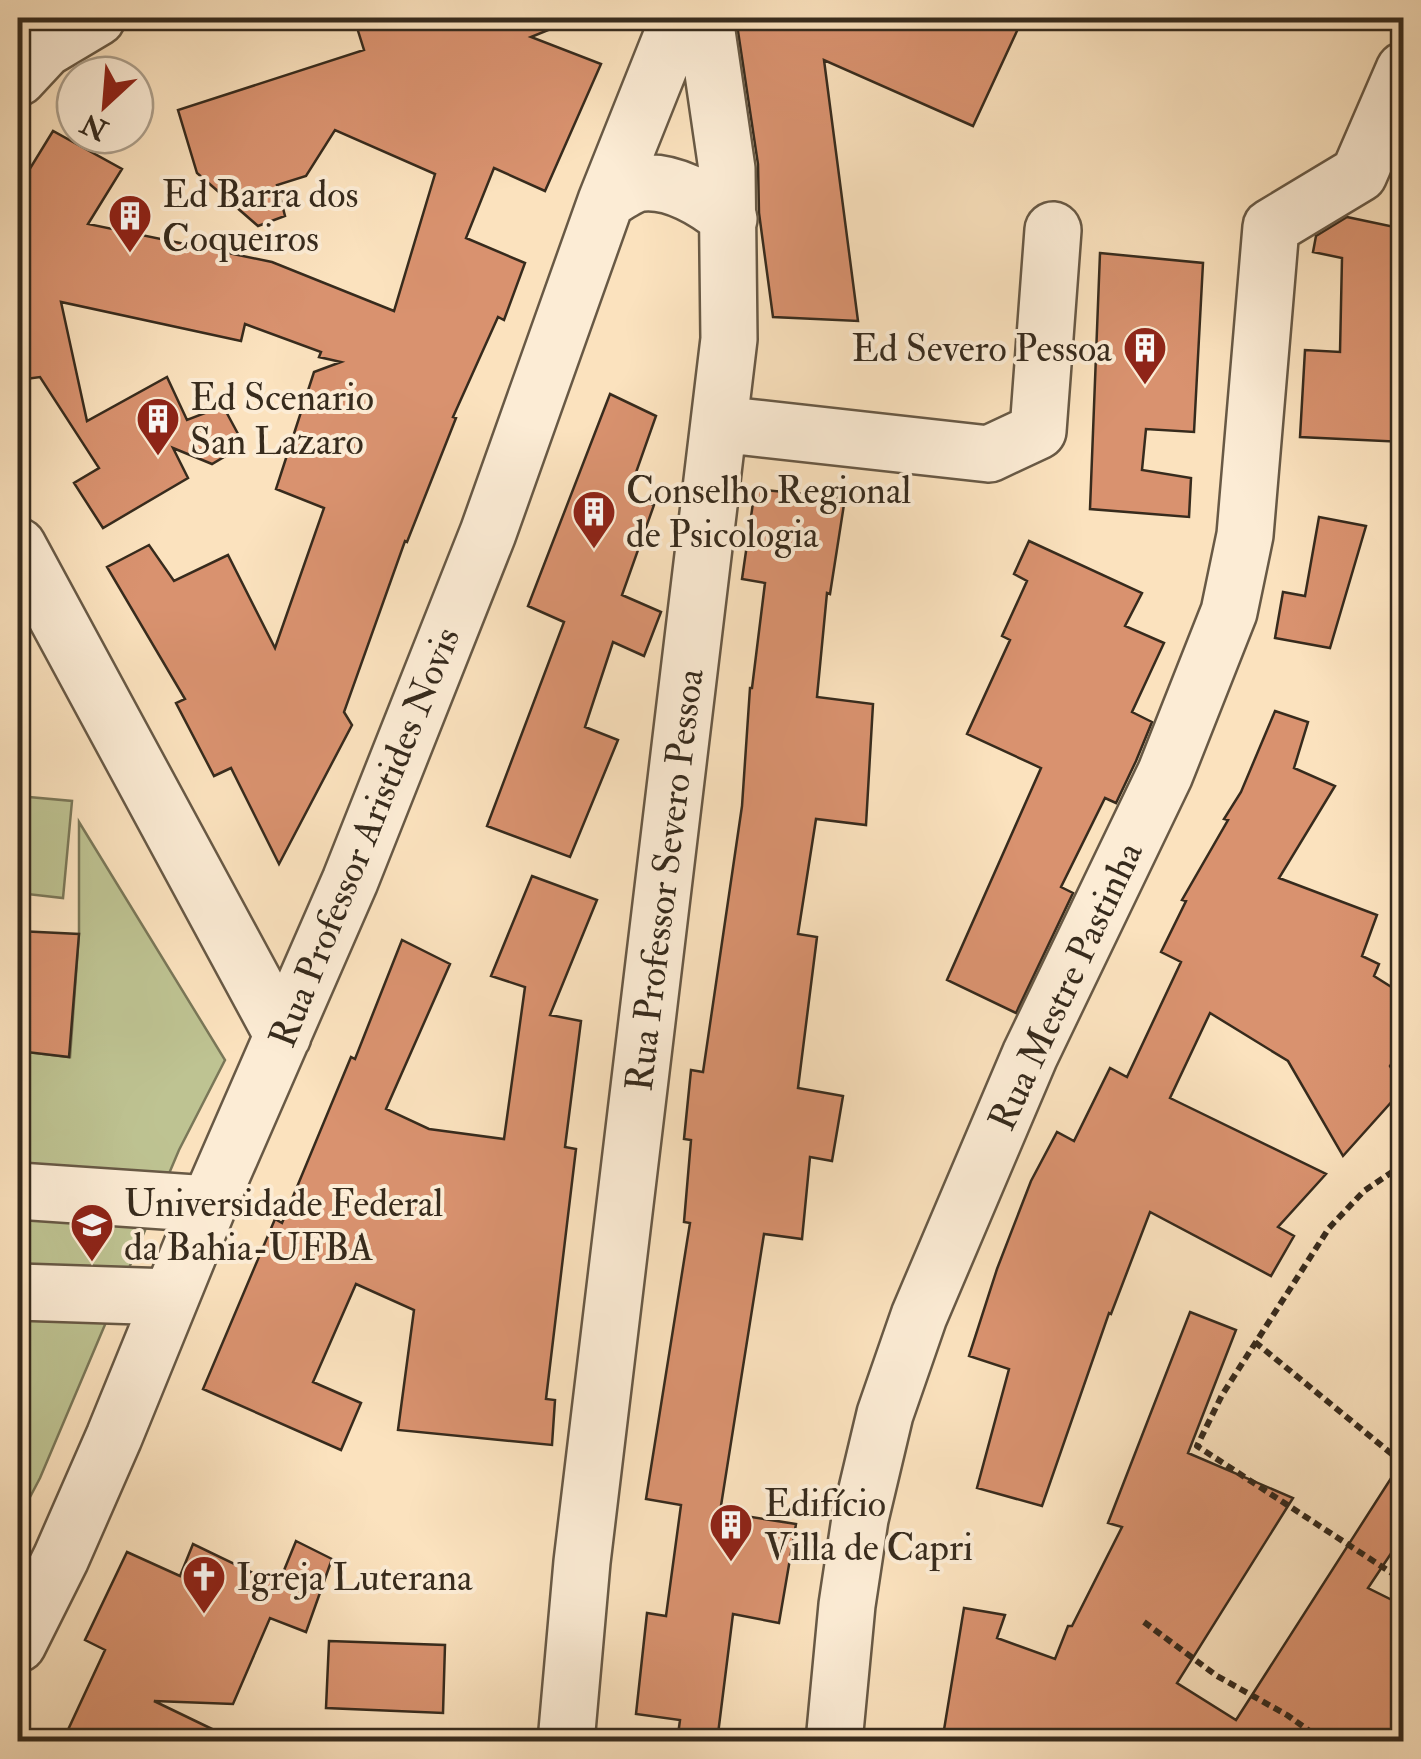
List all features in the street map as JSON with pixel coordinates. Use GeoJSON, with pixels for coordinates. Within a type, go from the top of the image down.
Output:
{"type":"FeatureCollection","features":[{"type":"Feature","properties":{"kind":"street"},"geometry":{"type":"LineString","coordinates":[[18,78],[45,49],[97,18]]}},
{"type":"Feature","properties":{"kind":"street","name":"Rua Professor Aristides Novis"},"geometry":{"type":"LineString","coordinates":[[18,1644],[61,1558],[209,1204],[350,882],[488,534],[606,201],[680,18]]}},
{"type":"Feature","properties":{"kind":"street","name":"Rua Professor Severo Pessoa"},"geometry":{"type":"LineString","coordinates":[[566,1742],[584,1542],[729,338],[727,169],[705,18]]}},
{"type":"Feature","properties":{"kind":"street","name":"Rua Mestre Pastinha"},"geometry":{"type":"LineString","coordinates":[[834,1742],[860,1518],[885,1414],[919,1316],[1030,1055],[1164,774],[1229,612],[1245,535],[1271,228],[1359,174],[1404,70]]}},
{"type":"Feature","properties":{"kind":"street"},"geometry":{"type":"LineString","coordinates":[[606,201],[640,183],[673,188],[706,200],[729,219]]}},
{"type":"Feature","properties":{"kind":"street"},"geometry":{"type":"LineString","coordinates":[[718,424],[989,454],[1038,431],[1053,230]]}},
{"type":"Feature","properties":{"kind":"street"},"geometry":{"type":"LineString","coordinates":[[18,546],[282,1036]]}},
{"type":"Feature","properties":{"kind":"street"},"geometry":{"type":"LineString","coordinates":[[18,1191],[209,1204]]}},
{"type":"Feature","properties":{"kind":"street"},"geometry":{"type":"LineString","coordinates":[[18,1292],[170,1297]]}},
{"type":"Feature","properties":{"kind":"path"},"geometry":{"type":"LineString","coordinates":[[1404,1164],[1364,1190],[1329,1228],[1222,1395],[1197,1446],[1404,1581]]}},
{"type":"Feature","properties":{"kind":"path"},"geometry":{"type":"LineString","coordinates":[[1255,1342],[1404,1464]]}},
{"type":"Feature","properties":{"kind":"path"},"geometry":{"type":"LineString","coordinates":[[1144,1622],[1218,1676],[1326,1742]]}},
{"type":"Feature","properties":{"kind":"green space"},"geometry":{"type":"Polygon","coordinates":[[[18,796],[72,801],[63,898],[18,893],[18,796]]]}},
{"type":"Feature","properties":{"kind":"green space","name":"Universidade Federal da Bahia-UFBA"},"geometry":{"type":"Polygon","coordinates":[[[79,822],[225,1060],[179,1150],[40,1478],[18,1520],[18,1051],[70,1057],[79,934],[79,822]]]}},
{"type":"Feature","properties":{"kind":"building"},"geometry":{"type":"Polygon","coordinates":[[[354,18],[573,18],[531,37],[601,64],[545,191],[494,168],[466,238],[525,263],[504,320],[498,317],[453,417],[456,418],[405,541],[344,712],[352,725],[279,864],[231,768],[214,776],[176,703],[185,699],[107,567],[149,545],[174,581],[228,555],[275,648],[324,508],[276,489],[314,372],[341,362],[319,357],[321,352],[245,324],[241,341],[61,302],[87,421],[167,377],[187,420],[223,406],[244,445],[212,464],[173,448],[188,478],[103,528],[74,483],[99,468],[40,377],[18,380],[18,188],[53,131],[55,155],[97,155],[122,169],[88,224],[272,262],[394,311],[435,174],[335,130],[306,176],[277,185],[285,216],[258,226],[197,173],[178,110],[364,50],[354,18]]]}},
{"type":"Feature","properties":{"kind":"building"},"geometry":{"type":"Polygon","coordinates":[[[736,18],[1023,18],[973,126],[824,60],[858,321],[773,317],[759,213],[758,164],[736,18]]]}},
{"type":"Feature","properties":{"kind":"building"},"geometry":{"type":"Polygon","coordinates":[[[1347,217],[1404,229],[1404,442],[1300,437],[1305,350],[1340,352],[1342,258],[1313,252],[1316,236],[1347,217]]]}},
{"type":"Feature","properties":{"kind":"building","name":"Ed Severo Pessoa"},"geometry":{"type":"Polygon","coordinates":[[[1100,253],[1203,263],[1194,432],[1146,429],[1142,470],[1191,478],[1189,517],[1090,509],[1100,253]]]}},
{"type":"Feature","properties":{"kind":"building"},"geometry":{"type":"Polygon","coordinates":[[[610,394],[656,416],[628,495],[654,505],[622,595],[661,612],[644,656],[613,642],[585,727],[618,740],[570,857],[487,826],[564,622],[528,606],[610,394]]]}},
{"type":"Feature","properties":{"kind":"building"},"geometry":{"type":"Polygon","coordinates":[[[755,489],[845,498],[830,594],[827,593],[817,697],[873,704],[866,825],[816,819],[798,934],[817,937],[798,1088],[843,1096],[832,1161],[810,1157],[802,1239],[764,1234],[720,1512],[796,1524],[779,1623],[733,1614],[717,1742],[677,1742],[680,1720],[636,1714],[647,1613],[666,1616],[681,1505],[646,1499],[690,1223],[684,1222],[691,1140],[684,1139],[691,1070],[703,1072],[742,806],[750,688],[765,583],[742,579],[755,489]]]}},
{"type":"Feature","properties":{"kind":"building"},"geometry":{"type":"Polygon","coordinates":[[[1319,517],[1366,526],[1330,648],[1275,638],[1283,592],[1305,596],[1319,517]]]}},
{"type":"Feature","properties":{"kind":"building"},"geometry":{"type":"Polygon","coordinates":[[[1029,541],[1142,593],[1125,626],[1164,643],[1132,712],[1152,722],[1116,803],[1105,798],[1061,887],[1073,893],[1016,1013],[947,980],[1041,768],[967,734],[1010,640],[1002,636],[1027,581],[1014,574],[1029,541]]]}},
{"type":"Feature","properties":{"kind":"building"},"geometry":{"type":"Polygon","coordinates":[[[1275,711],[1308,722],[1294,768],[1335,786],[1279,878],[1377,915],[1362,956],[1379,964],[1374,976],[1404,995],[1404,1044],[1390,1066],[1403,1089],[1343,1156],[1288,1061],[1210,1013],[1170,1098],[1326,1174],[1278,1227],[1294,1236],[1271,1276],[1150,1212],[1109,1313],[1042,1506],[977,1488],[1009,1369],[969,1356],[997,1269],[1031,1181],[1057,1132],[1074,1141],[1110,1068],[1127,1077],[1181,962],[1161,952],[1186,901],[1182,900],[1228,820],[1224,819],[1241,792],[1275,711]]]}},
{"type":"Feature","properties":{"kind":"building"},"geometry":{"type":"Polygon","coordinates":[[[532,876],[597,900],[550,1015],[581,1021],[565,1147],[576,1149],[546,1399],[555,1400],[552,1445],[398,1430],[414,1310],[356,1284],[313,1382],[361,1403],[341,1450],[203,1389],[275,1219],[282,1223],[351,1057],[355,1059],[402,940],[450,964],[386,1109],[429,1129],[504,1139],[525,987],[491,976],[532,876]]]}},
{"type":"Feature","properties":{"kind":"building"},"geometry":{"type":"Polygon","coordinates":[[[18,931],[79,934],[69,1057],[18,1051],[18,931]]]}},
{"type":"Feature","properties":{"kind":"building"},"geometry":{"type":"Polygon","coordinates":[[[1190,1312],[1236,1330],[1188,1453],[1293,1498],[1177,1683],[1236,1720],[1404,1458],[1404,1534],[1368,1588],[1404,1606],[1404,1742],[942,1742],[964,1608],[1005,1615],[997,1638],[1055,1659],[1068,1626],[1072,1626],[1122,1527],[1108,1523],[1190,1312]]]}},
{"type":"Feature","properties":{"kind":"building","name":"Igreja Luterana"},"geometry":{"type":"Polygon","coordinates":[[[296,1541],[332,1559],[306,1632],[270,1618],[233,1704],[154,1701],[239,1742],[87,1742],[67,1732],[105,1650],[85,1640],[127,1552],[180,1576],[193,1544],[278,1585],[296,1541]]]}},
{"type":"Feature","properties":{"kind":"building"},"geometry":{"type":"Polygon","coordinates":[[[329,1641],[445,1645],[443,1713],[326,1708],[329,1641]]]}},
{"type":"Feature","properties":{"kind":"place","name":"Ed Barra dos Coqueiros"},"geometry":{"type":"Point","coordinates":[130,254]}},
{"type":"Feature","properties":{"kind":"place","name":"Ed Severo Pessoa"},"geometry":{"type":"Point","coordinates":[1145,386]}},
{"type":"Feature","properties":{"kind":"place","name":"Ed Scenario San Lazaro"},"geometry":{"type":"Point","coordinates":[158,457]}},
{"type":"Feature","properties":{"kind":"place","name":"Conselho Regional de Psicologia"},"geometry":{"type":"Point","coordinates":[594,550]}},
{"type":"Feature","properties":{"kind":"place","name":"Universidade Federal da Bahia-UFBA"},"geometry":{"type":"Point","coordinates":[92,1263]}},
{"type":"Feature","properties":{"kind":"place","name":"Edifício Villa de Capri"},"geometry":{"type":"Point","coordinates":[731,1563]}},
{"type":"Feature","properties":{"kind":"place","name":"Igreja Luterana"},"geometry":{"type":"Point","coordinates":[204,1615]}}]}
